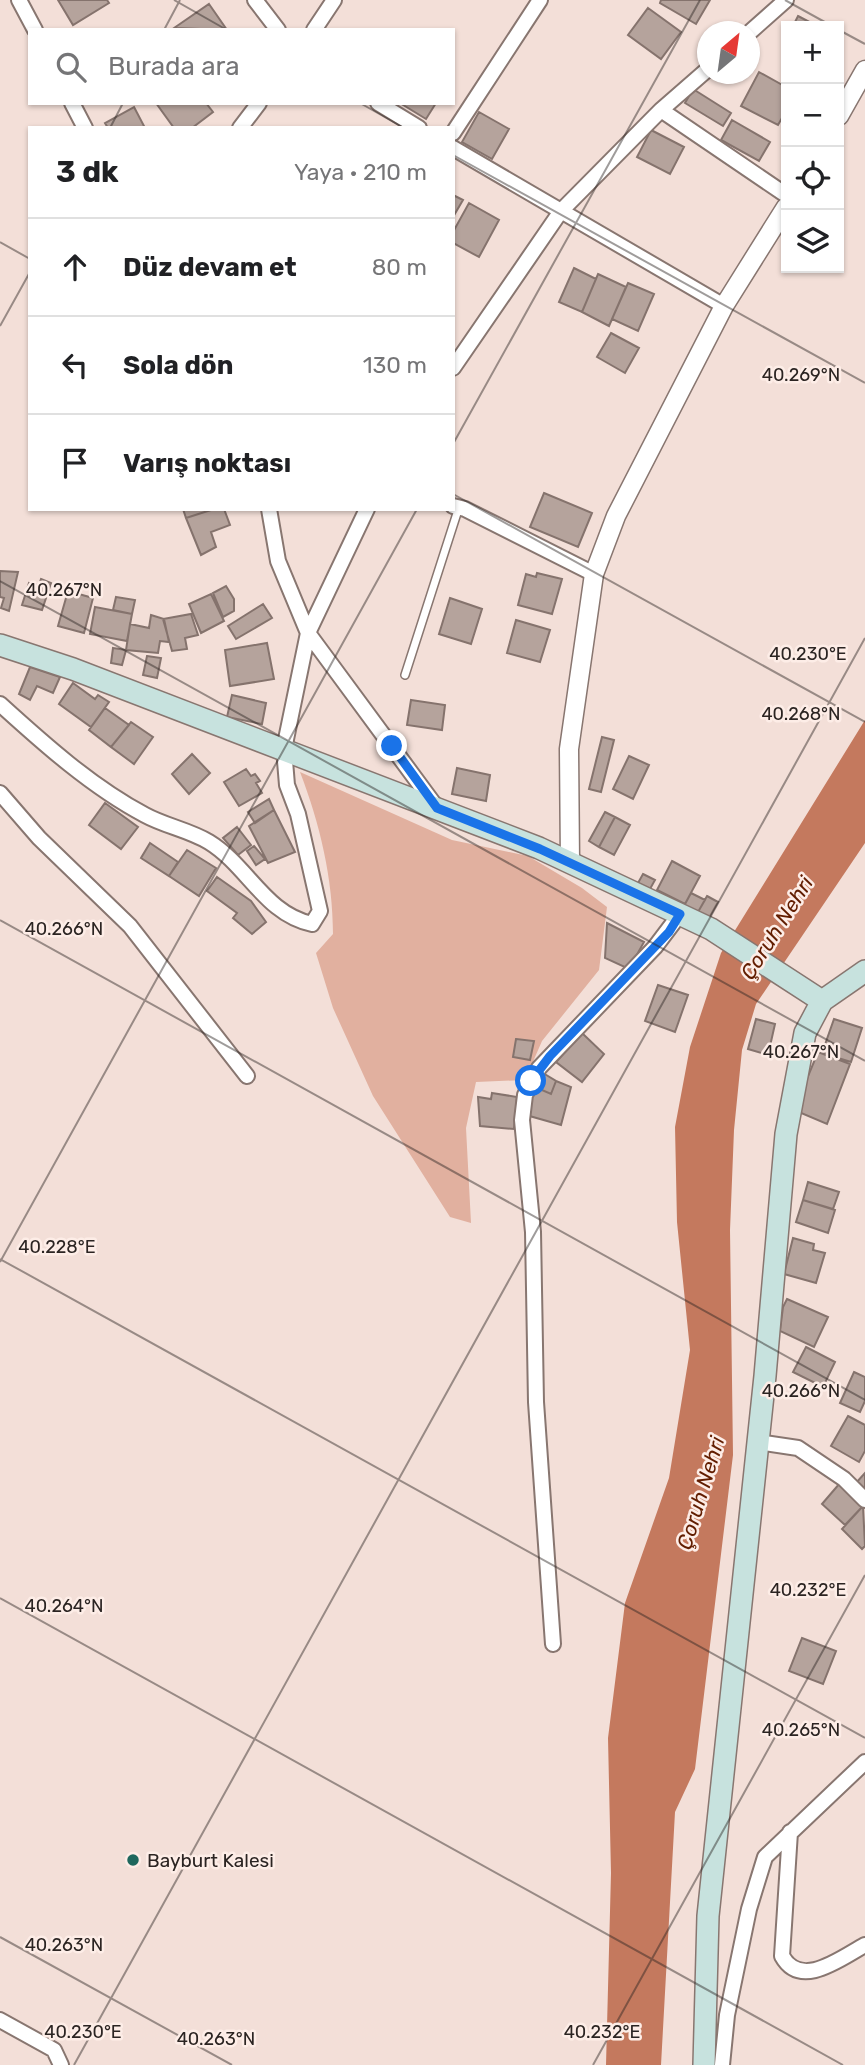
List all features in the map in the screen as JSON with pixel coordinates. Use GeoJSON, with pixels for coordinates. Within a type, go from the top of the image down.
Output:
{"type":"FeatureCollection","features":[{"type":"Feature","properties":{"kind":"main road"},"geometry":{"type":"LineString","coordinates":[[0,645],[73,669],[261,744],[284,749],[570,863],[711,929],[822,1001]]}},
{"type":"Feature","properties":{"kind":"main road"},"geometry":{"type":"LineString","coordinates":[[704,2065],[708,1916],[758,1442],[786,1134],[805,1033],[822,1001],[865,971]]}},
{"type":"Feature","properties":{"kind":"street"},"geometry":{"type":"LineString","coordinates":[[19,0],[34,28]]}},
{"type":"Feature","properties":{"kind":"street"},"geometry":{"type":"LineString","coordinates":[[255,0],[276,28]]}},
{"type":"Feature","properties":{"kind":"street"},"geometry":{"type":"LineString","coordinates":[[315,28],[334,0]]}},
{"type":"Feature","properties":{"kind":"street"},"geometry":{"type":"LineString","coordinates":[[455,130],[540,0]]}},
{"type":"Feature","properties":{"kind":"street"},"geometry":{"type":"LineString","coordinates":[[760,23],[786,0]]}},
{"type":"Feature","properties":{"kind":"street"},"geometry":{"type":"LineString","coordinates":[[844,107],[865,70]]}},
{"type":"Feature","properties":{"kind":"street"},"geometry":{"type":"LineString","coordinates":[[455,365],[561,211],[661,110],[697,79]]}},
{"type":"Feature","properties":{"kind":"street"},"geometry":{"type":"LineString","coordinates":[[73,105],[84,126]]}},
{"type":"Feature","properties":{"kind":"street"},"geometry":{"type":"LineString","coordinates":[[242,126],[257,105]]}},
{"type":"Feature","properties":{"kind":"street"},"geometry":{"type":"LineString","coordinates":[[381,105],[416,126]]}},
{"type":"Feature","properties":{"kind":"street"},"geometry":{"type":"LineString","coordinates":[[661,110],[781,192]]}},
{"type":"Feature","properties":{"kind":"street"},"geometry":{"type":"LineString","coordinates":[[455,149],[724,306]]}},
{"type":"Feature","properties":{"kind":"street"},"geometry":{"type":"LineString","coordinates":[[570,863],[569,750],[594,574],[616,516],[724,306],[784,210]]}},
{"type":"Feature","properties":{"kind":"street"},"geometry":{"type":"LineString","coordinates":[[456,506],[594,574]]}},
{"type":"Feature","properties":{"kind":"street"},"geometry":{"type":"LineString","coordinates":[[269,511],[278,561],[308,633],[437,808]]}},
{"type":"Feature","properties":{"kind":"street"},"geometry":{"type":"LineString","coordinates":[[0,704],[46,745],[106,790],[144,815],[208,842],[236,864],[274,907],[295,921],[312,924],[320,911],[298,814],[287,785],[284,749],[308,633],[366,511]]}},
{"type":"Feature","properties":{"kind":"street"},"geometry":{"type":"LineString","coordinates":[[0,793],[39,838],[130,926],[247,1076]]}},
{"type":"Feature","properties":{"kind":"street"},"geometry":{"type":"LineString","coordinates":[[553,1644],[536,1402],[533,1232],[523,1108],[531,1081],[539,1068],[655,947],[680,914]]}},
{"type":"Feature","properties":{"kind":"street"},"geometry":{"type":"LineString","coordinates":[[758,1442],[798,1448],[844,1479],[865,1500]]}},
{"type":"Feature","properties":{"kind":"street"},"geometry":{"type":"LineString","coordinates":[[722,2065],[727,2015],[749,1909],[765,1857],[865,1762]]}},
{"type":"Feature","properties":{"kind":"street"},"geometry":{"type":"LineString","coordinates":[[790,1832],[783,1917],[782,1956],[785,1961],[800,1971],[814,1971],[865,1945]]}},
{"type":"Feature","properties":{"kind":"street"},"geometry":{"type":"LineString","coordinates":[[0,2020],[54,2050],[61,2065]]}},
{"type":"Feature","properties":{"kind":"lane"},"geometry":{"type":"LineString","coordinates":[[405,675],[454,511]]}},
{"type":"Feature","properties":{"kind":"shaded area"},"geometry":{"type":"Polygon","coordinates":[[[300,772],[452,840],[528,856],[582,888],[607,907],[599,970],[542,1041],[525,1080],[476,1082],[466,1128],[471,1223],[450,1217],[373,1096],[333,1008],[316,953],[333,934],[331,893],[314,812],[300,772]]]}},
{"type":"Feature","properties":{"kind":"water","name":"Çoruh Nehri"},"geometry":{"type":"Polygon","coordinates":[[[865,720],[865,843],[756,1004],[742,1050],[734,1130],[730,1230],[733,1455],[695,1769],[675,1812],[661,2065],[606,2065],[611,1873],[608,1738],[625,1603],[669,1478],[690,1350],[677,1222],[675,1127],[690,1047],[721,953],[865,720]]]}},
{"type":"Feature","properties":{"kind":"building"},"geometry":{"type":"Polygon","coordinates":[[[58,0],[107,0],[109,3],[73,25],[58,0]]]}},
{"type":"Feature","properties":{"kind":"building"},"geometry":{"type":"Polygon","coordinates":[[[661,0],[710,0],[696,24],[660,3],[661,0]]]}},
{"type":"Feature","properties":{"kind":"building"},"geometry":{"type":"Polygon","coordinates":[[[209,4],[226,28],[174,28],[209,4]]]}},
{"type":"Feature","properties":{"kind":"building"},"geometry":{"type":"Polygon","coordinates":[[[648,8],[681,32],[661,59],[628,35],[648,8]]]}},
{"type":"Feature","properties":{"kind":"building"},"geometry":{"type":"Polygon","coordinates":[[[760,73],[781,84],[781,120],[778,125],[741,106],[753,84],[760,84],[760,73]]]}},
{"type":"Feature","properties":{"kind":"building"},"geometry":{"type":"Polygon","coordinates":[[[693,89],[731,113],[723,126],[685,103],[693,89]]]}},
{"type":"Feature","properties":{"kind":"building"},"geometry":{"type":"Polygon","coordinates":[[[157,105],[208,105],[213,112],[195,126],[173,126],[157,105]]]}},
{"type":"Feature","properties":{"kind":"building"},"geometry":{"type":"Polygon","coordinates":[[[403,105],[435,105],[426,119],[403,105]]]}},
{"type":"Feature","properties":{"kind":"building"},"geometry":{"type":"Polygon","coordinates":[[[134,107],[144,126],[107,126],[105,123],[134,107]]]}},
{"type":"Feature","properties":{"kind":"building"},"geometry":{"type":"Polygon","coordinates":[[[479,112],[509,129],[492,159],[462,142],[479,112]]]}},
{"type":"Feature","properties":{"kind":"building"},"geometry":{"type":"Polygon","coordinates":[[[732,120],[770,142],[759,161],[721,140],[732,120]]]}},
{"type":"Feature","properties":{"kind":"building"},"geometry":{"type":"Polygon","coordinates":[[[651,130],[684,147],[670,174],[637,157],[651,130]]]}},
{"type":"Feature","properties":{"kind":"building"},"geometry":{"type":"Polygon","coordinates":[[[455,196],[463,200],[455,214],[455,196]]]}},
{"type":"Feature","properties":{"kind":"building"},"geometry":{"type":"Polygon","coordinates":[[[469,203],[499,220],[479,257],[455,244],[455,228],[469,203]]]}},
{"type":"Feature","properties":{"kind":"building"},"geometry":{"type":"Polygon","coordinates":[[[574,268],[596,279],[582,312],[559,302],[574,268]]]}},
{"type":"Feature","properties":{"kind":"building"},"geometry":{"type":"Polygon","coordinates":[[[598,274],[626,287],[609,326],[582,312],[598,274]]]}},
{"type":"Feature","properties":{"kind":"building"},"geometry":{"type":"Polygon","coordinates":[[[628,283],[654,294],[638,331],[612,319],[628,283]]]}},
{"type":"Feature","properties":{"kind":"building"},"geometry":{"type":"Polygon","coordinates":[[[611,333],[639,348],[625,373],[597,357],[611,333]]]}},
{"type":"Feature","properties":{"kind":"building"},"geometry":{"type":"Polygon","coordinates":[[[544,493],[592,513],[578,547],[530,527],[544,493]]]}},
{"type":"Feature","properties":{"kind":"building"},"geometry":{"type":"Polygon","coordinates":[[[184,511],[208,511],[186,518],[184,511]]]}},
{"type":"Feature","properties":{"kind":"building"},"geometry":{"type":"Polygon","coordinates":[[[208,511],[225,511],[230,525],[211,532],[216,547],[201,555],[186,518],[208,511]]]}},
{"type":"Feature","properties":{"kind":"building"},"geometry":{"type":"Polygon","coordinates":[[[0,571],[18,572],[9,611],[1,608],[4,598],[0,597],[0,571]]]}},
{"type":"Feature","properties":{"kind":"building"},"geometry":{"type":"Polygon","coordinates":[[[537,573],[562,579],[552,614],[518,605],[526,574],[536,577],[537,573]]]}},
{"type":"Feature","properties":{"kind":"building"},"geometry":{"type":"Polygon","coordinates":[[[41,579],[51,583],[42,610],[22,605],[29,583],[39,585],[41,579]]]}},
{"type":"Feature","properties":{"kind":"building"},"geometry":{"type":"Polygon","coordinates":[[[226,586],[234,599],[234,611],[223,617],[213,593],[226,586]]]}},
{"type":"Feature","properties":{"kind":"building"},"geometry":{"type":"Polygon","coordinates":[[[68,591],[93,598],[84,633],[58,626],[68,591]]]}},
{"type":"Feature","properties":{"kind":"building"},"geometry":{"type":"Polygon","coordinates":[[[211,594],[224,621],[201,633],[189,604],[211,594]]]}},
{"type":"Feature","properties":{"kind":"building"},"geometry":{"type":"Polygon","coordinates":[[[116,597],[135,600],[132,614],[113,610],[116,597]]]}},
{"type":"Feature","properties":{"kind":"building"},"geometry":{"type":"Polygon","coordinates":[[[450,598],[482,609],[471,644],[439,634],[450,598]]]}},
{"type":"Feature","properties":{"kind":"building"},"geometry":{"type":"Polygon","coordinates":[[[263,604],[272,618],[236,639],[228,626],[263,604]]]}},
{"type":"Feature","properties":{"kind":"building"},"geometry":{"type":"Polygon","coordinates":[[[95,607],[132,614],[127,641],[90,634],[95,607]]]}},
{"type":"Feature","properties":{"kind":"building"},"geometry":{"type":"Polygon","coordinates":[[[191,614],[198,635],[185,638],[187,649],[172,651],[163,619],[191,614]]]}},
{"type":"Feature","properties":{"kind":"building"},"geometry":{"type":"Polygon","coordinates":[[[151,615],[164,619],[169,642],[160,641],[158,653],[126,650],[130,624],[149,628],[151,615]]]}},
{"type":"Feature","properties":{"kind":"building"},"geometry":{"type":"Polygon","coordinates":[[[516,620],[550,630],[540,662],[507,653],[516,620]]]}},
{"type":"Feature","properties":{"kind":"building"},"geometry":{"type":"Polygon","coordinates":[[[267,643],[274,679],[230,686],[225,650],[267,643]]]}},
{"type":"Feature","properties":{"kind":"building"},"geometry":{"type":"Polygon","coordinates":[[[113,648],[126,650],[122,665],[111,663],[113,648]]]}},
{"type":"Feature","properties":{"kind":"building"},"geometry":{"type":"Polygon","coordinates":[[[147,656],[161,658],[157,678],[143,675],[147,656]]]}},
{"type":"Feature","properties":{"kind":"building"},"geometry":{"type":"Polygon","coordinates":[[[30,667],[60,677],[53,693],[37,686],[30,700],[19,694],[30,667]]]}},
{"type":"Feature","properties":{"kind":"building"},"geometry":{"type":"Polygon","coordinates":[[[73,683],[95,699],[98,695],[109,702],[91,727],[59,704],[73,683]]]}},
{"type":"Feature","properties":{"kind":"building"},"geometry":{"type":"Polygon","coordinates":[[[232,695],[266,703],[262,724],[227,717],[232,695]]]}},
{"type":"Feature","properties":{"kind":"building"},"geometry":{"type":"Polygon","coordinates":[[[411,700],[445,705],[442,730],[407,725],[411,700]]]}},
{"type":"Feature","properties":{"kind":"building"},"geometry":{"type":"Polygon","coordinates":[[[105,708],[129,725],[111,747],[89,730],[105,708]]]}},
{"type":"Feature","properties":{"kind":"building"},"geometry":{"type":"Polygon","coordinates":[[[131,722],[153,737],[134,764],[111,747],[131,722]]]}},
{"type":"Feature","properties":{"kind":"building"},"geometry":{"type":"Polygon","coordinates":[[[602,737],[614,740],[601,792],[589,789],[602,737]]]}},
{"type":"Feature","properties":{"kind":"building"},"geometry":{"type":"Polygon","coordinates":[[[192,754],[210,773],[189,794],[172,774],[192,754]]]}},
{"type":"Feature","properties":{"kind":"building"},"geometry":{"type":"Polygon","coordinates":[[[629,756],[649,765],[633,799],[613,789],[629,756]]]}},
{"type":"Feature","properties":{"kind":"building"},"geometry":{"type":"Polygon","coordinates":[[[457,768],[490,775],[486,801],[452,794],[457,768]]]}},
{"type":"Feature","properties":{"kind":"building"},"geometry":{"type":"Polygon","coordinates":[[[246,769],[260,781],[256,783],[262,793],[239,806],[224,782],[246,769]]]}},
{"type":"Feature","properties":{"kind":"building"},"geometry":{"type":"Polygon","coordinates":[[[269,799],[274,810],[255,823],[248,812],[269,799]]]}},
{"type":"Feature","properties":{"kind":"building"},"geometry":{"type":"Polygon","coordinates":[[[105,803],[138,827],[121,849],[89,825],[105,803]]]}},
{"type":"Feature","properties":{"kind":"building"},"geometry":{"type":"Polygon","coordinates":[[[274,810],[295,852],[268,863],[249,826],[274,810]]]}},
{"type":"Feature","properties":{"kind":"building"},"geometry":{"type":"Polygon","coordinates":[[[605,812],[615,817],[599,847],[589,841],[605,812]]]}},
{"type":"Feature","properties":{"kind":"building"},"geometry":{"type":"Polygon","coordinates":[[[615,817],[630,825],[614,855],[599,847],[615,817]]]}},
{"type":"Feature","properties":{"kind":"building"},"geometry":{"type":"Polygon","coordinates":[[[237,827],[251,845],[238,855],[223,838],[237,827]]]}},
{"type":"Feature","properties":{"kind":"building"},"geometry":{"type":"Polygon","coordinates":[[[150,843],[178,862],[169,876],[141,858],[150,843]]]}},
{"type":"Feature","properties":{"kind":"building"},"geometry":{"type":"Polygon","coordinates":[[[254,846],[265,859],[256,865],[247,851],[254,846]]]}},
{"type":"Feature","properties":{"kind":"building"},"geometry":{"type":"Polygon","coordinates":[[[187,850],[216,868],[199,896],[169,876],[187,850]]]}},
{"type":"Feature","properties":{"kind":"building"},"geometry":{"type":"Polygon","coordinates":[[[672,861],[700,876],[685,904],[657,890],[672,861]]]}},
{"type":"Feature","properties":{"kind":"building"},"geometry":{"type":"Polygon","coordinates":[[[643,874],[655,880],[650,889],[638,883],[643,874]]]}},
{"type":"Feature","properties":{"kind":"building"},"geometry":{"type":"Polygon","coordinates":[[[217,877],[251,901],[266,922],[252,934],[233,918],[237,913],[207,891],[217,877]]]}},
{"type":"Feature","properties":{"kind":"building"},"geometry":{"type":"Polygon","coordinates":[[[691,893],[705,900],[698,912],[684,906],[691,893]]]}},
{"type":"Feature","properties":{"kind":"building"},"geometry":{"type":"Polygon","coordinates":[[[707,896],[718,902],[709,918],[698,912],[707,896]]]}},
{"type":"Feature","properties":{"kind":"building"},"geometry":{"type":"Polygon","coordinates":[[[607,923],[644,942],[629,969],[605,958],[607,923]]]}},
{"type":"Feature","properties":{"kind":"building"},"geometry":{"type":"Polygon","coordinates":[[[658,985],[688,995],[675,1032],[645,1021],[658,985]]]}},
{"type":"Feature","properties":{"kind":"building"},"geometry":{"type":"Polygon","coordinates":[[[756,1019],[775,1024],[768,1055],[748,1049],[756,1019]]]}},
{"type":"Feature","properties":{"kind":"building"},"geometry":{"type":"Polygon","coordinates":[[[834,1019],[862,1028],[851,1062],[822,1053],[834,1019]]]}},
{"type":"Feature","properties":{"kind":"building"},"geometry":{"type":"Polygon","coordinates":[[[582,1033],[604,1054],[582,1082],[556,1062],[582,1033]]]}},
{"type":"Feature","properties":{"kind":"building"},"geometry":{"type":"Polygon","coordinates":[[[516,1039],[534,1041],[530,1060],[513,1057],[516,1039]]]}},
{"type":"Feature","properties":{"kind":"building"},"geometry":{"type":"Polygon","coordinates":[[[818,1052],[850,1064],[827,1124],[794,1110],[818,1052]]]}},
{"type":"Feature","properties":{"kind":"building"},"geometry":{"type":"Polygon","coordinates":[[[543,1073],[556,1081],[551,1094],[535,1087],[543,1073]]]}},
{"type":"Feature","properties":{"kind":"building"},"geometry":{"type":"Polygon","coordinates":[[[556,1081],[571,1087],[561,1125],[526,1115],[535,1087],[551,1094],[556,1081]]]}},
{"type":"Feature","properties":{"kind":"building"},"geometry":{"type":"Polygon","coordinates":[[[492,1093],[517,1097],[514,1129],[480,1126],[478,1097],[491,1099],[492,1093]]]}},
{"type":"Feature","properties":{"kind":"building"},"geometry":{"type":"Polygon","coordinates":[[[808,1182],[839,1192],[833,1209],[803,1200],[808,1182]]]}},
{"type":"Feature","properties":{"kind":"building"},"geometry":{"type":"Polygon","coordinates":[[[803,1200],[835,1210],[828,1233],[796,1222],[803,1200]]]}},
{"type":"Feature","properties":{"kind":"building"},"geometry":{"type":"Polygon","coordinates":[[[793,1238],[814,1244],[813,1250],[825,1253],[816,1283],[784,1274],[793,1238]]]}},
{"type":"Feature","properties":{"kind":"building"},"geometry":{"type":"Polygon","coordinates":[[[787,1299],[828,1317],[814,1347],[780,1331],[783,1307],[787,1299]]]}},
{"type":"Feature","properties":{"kind":"building"},"geometry":{"type":"Polygon","coordinates":[[[806,1347],[835,1362],[823,1387],[793,1372],[806,1347]]]}},
{"type":"Feature","properties":{"kind":"building"},"geometry":{"type":"Polygon","coordinates":[[[854,1372],[865,1377],[865,1401],[860,1412],[840,1403],[854,1372]]]}},
{"type":"Feature","properties":{"kind":"building"},"geometry":{"type":"Polygon","coordinates":[[[848,1416],[865,1425],[865,1451],[859,1462],[831,1446],[848,1416]]]}},
{"type":"Feature","properties":{"kind":"building"},"geometry":{"type":"Polygon","coordinates":[[[865,1473],[865,1494],[855,1484],[865,1473]]]}},
{"type":"Feature","properties":{"kind":"building"},"geometry":{"type":"Polygon","coordinates":[[[840,1483],[863,1506],[845,1525],[822,1504],[840,1483]]]}},
{"type":"Feature","properties":{"kind":"building"},"geometry":{"type":"Polygon","coordinates":[[[863,1506],[865,1546],[862,1549],[842,1529],[863,1506]]]}},
{"type":"Feature","properties":{"kind":"building"},"geometry":{"type":"Polygon","coordinates":[[[802,1638],[836,1651],[823,1684],[789,1671],[802,1638]]]}},
{"type":"Feature","properties":{"kind":"place","name":"Bayburt Kalesi"},"geometry":{"type":"Point","coordinates":[133,1860]}},
{"type":"Feature","properties":{"kind":"route"},"geometry":{"type":"LineString","coordinates":[[392,746],[437,808],[540,849],[680,914],[669,932],[550,1056],[531,1081]]}}]}
